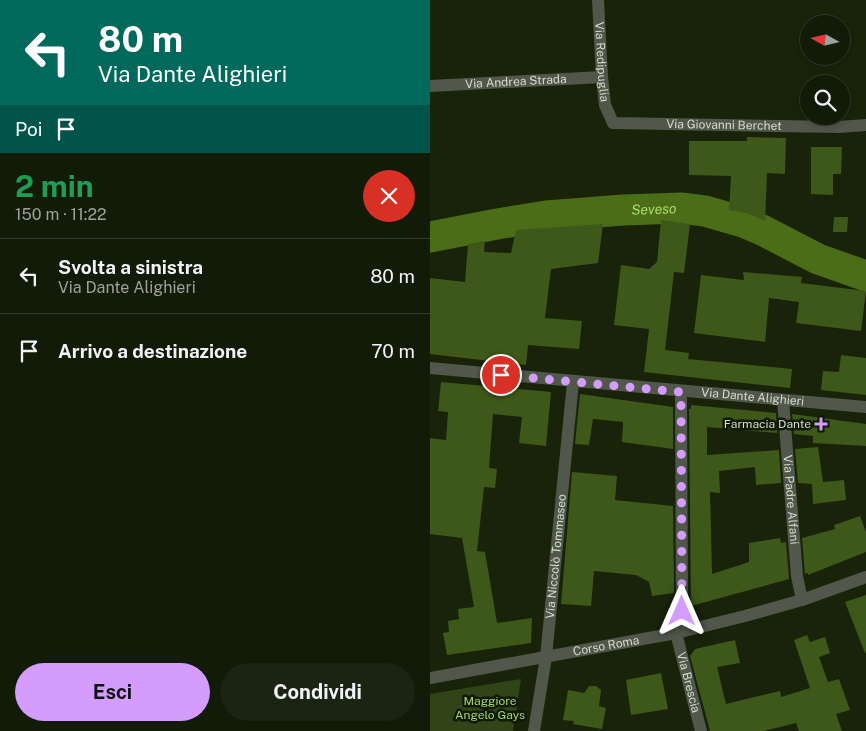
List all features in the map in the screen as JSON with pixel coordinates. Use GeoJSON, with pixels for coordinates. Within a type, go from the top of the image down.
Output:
{"type":"FeatureCollection","features":[{"type":"Feature","properties":{"kind":"street","name":"Via Redipuglia"},"geometry":{"type":"LineString","coordinates":[[598,0],[605,105],[613,123]]}},
{"type":"Feature","properties":{"kind":"street","name":"Via Andrea Strada"},"geometry":{"type":"LineString","coordinates":[[430,86],[602,77]]}},
{"type":"Feature","properties":{"kind":"street","name":"Via Giovanni Berchet"},"geometry":{"type":"LineString","coordinates":[[613,123],[839,127],[866,125]]}},
{"type":"Feature","properties":{"kind":"street","name":"Via Dante Alighieri"},"geometry":{"type":"LineString","coordinates":[[430,368],[681,392],[866,407]]}},
{"type":"Feature","properties":{"kind":"street","name":"Via Niccolò Tommaseo"},"geometry":{"type":"LineString","coordinates":[[534,731],[546,657],[572,382]]}},
{"type":"Feature","properties":{"kind":"street","name":"Via Brescia"},"geometry":{"type":"LineString","coordinates":[[681,392],[682,611],[680,632],[701,731]]}},
{"type":"Feature","properties":{"kind":"street","name":"Via Padre Alfani"},"geometry":{"type":"LineString","coordinates":[[783,400],[798,576],[802,600]]}},
{"type":"Feature","properties":{"kind":"street","name":"Corso Roma"},"geometry":{"type":"LineString","coordinates":[[430,678],[680,632],[802,600],[866,577]]}},
{"type":"Feature","properties":{"kind":"green space","name":"Maggiore Angelo Gays"},"geometry":{"type":"Polygon","coordinates":[[[521,679],[513,731],[430,731],[430,694],[521,679]]]}},
{"type":"Feature","properties":{"kind":"building"},"geometry":{"type":"Polygon","coordinates":[[[747,137],[786,138],[785,174],[767,173],[765,221],[747,213],[729,210],[731,176],[689,175],[689,141],[747,141],[747,137]]]}},
{"type":"Feature","properties":{"kind":"building"},"geometry":{"type":"Polygon","coordinates":[[[811,147],[842,147],[841,174],[833,174],[833,195],[811,194],[811,147]]]}},
{"type":"Feature","properties":{"kind":"building"},"geometry":{"type":"Polygon","coordinates":[[[834,217],[848,217],[847,232],[833,232],[834,217]]]}},
{"type":"Feature","properties":{"kind":"building"},"geometry":{"type":"Polygon","coordinates":[[[661,220],[690,224],[684,273],[674,272],[665,350],[689,353],[688,359],[792,369],[790,388],[644,372],[649,329],[614,325],[621,265],[649,269],[657,262],[661,220]]]}},
{"type":"Feature","properties":{"kind":"building"},"geometry":{"type":"Polygon","coordinates":[[[603,224],[598,263],[551,269],[545,318],[582,321],[579,349],[528,345],[526,365],[430,354],[430,278],[465,282],[468,244],[485,241],[484,252],[511,253],[516,230],[603,224]]]}},
{"type":"Feature","properties":{"kind":"building"},"geometry":{"type":"Polygon","coordinates":[[[743,272],[802,277],[801,283],[866,291],[861,331],[796,323],[799,302],[769,298],[765,342],[694,333],[701,275],[744,280],[743,272]]]}},
{"type":"Feature","properties":{"kind":"building"},"geometry":{"type":"Polygon","coordinates":[[[841,355],[866,358],[866,395],[821,390],[823,371],[839,372],[841,355]]]}},
{"type":"Feature","properties":{"kind":"building"},"geometry":{"type":"Polygon","coordinates":[[[441,382],[551,392],[546,446],[519,443],[522,417],[493,414],[489,468],[497,469],[495,488],[484,487],[477,551],[485,552],[497,623],[532,618],[531,643],[447,655],[443,633],[449,632],[448,621],[459,619],[458,609],[474,607],[462,538],[430,534],[430,438],[446,440],[448,412],[438,411],[441,382]]]}},
{"type":"Feature","properties":{"kind":"building"},"geometry":{"type":"Polygon","coordinates":[[[580,394],[673,407],[673,449],[622,442],[623,422],[593,419],[589,445],[575,444],[580,394]]]}},
{"type":"Feature","properties":{"kind":"building"},"geometry":{"type":"Polygon","coordinates":[[[691,405],[776,413],[777,433],[707,427],[707,455],[779,450],[781,483],[756,485],[755,467],[719,471],[720,493],[710,492],[712,574],[749,562],[749,543],[780,538],[781,543],[786,542],[789,579],[691,606],[689,409],[691,409],[691,405]]]}},
{"type":"Feature","properties":{"kind":"building"},"geometry":{"type":"Polygon","coordinates":[[[792,414],[866,424],[866,446],[813,443],[813,436],[794,434],[792,414]]]}},
{"type":"Feature","properties":{"kind":"building"},"geometry":{"type":"Polygon","coordinates":[[[818,447],[823,482],[844,480],[846,500],[813,504],[812,484],[798,483],[795,449],[818,447]]]}},
{"type":"Feature","properties":{"kind":"building"},"geometry":{"type":"Polygon","coordinates":[[[572,472],[617,476],[615,500],[673,506],[674,593],[652,596],[649,582],[636,575],[594,571],[591,606],[561,604],[572,472]]]}},
{"type":"Feature","properties":{"kind":"building"},"geometry":{"type":"Polygon","coordinates":[[[860,516],[866,532],[866,552],[808,575],[808,573],[805,574],[802,538],[835,529],[834,525],[860,516]]]}},
{"type":"Feature","properties":{"kind":"building"},"geometry":{"type":"Polygon","coordinates":[[[866,595],[866,653],[865,653],[845,602],[866,595]]]}},
{"type":"Feature","properties":{"kind":"building"},"geometry":{"type":"Polygon","coordinates":[[[807,635],[810,642],[825,637],[830,653],[819,657],[828,682],[839,679],[850,710],[836,714],[842,731],[799,731],[796,723],[764,731],[710,731],[690,656],[695,649],[735,640],[740,663],[717,667],[726,704],[780,691],[781,697],[810,688],[794,640],[807,635]]]}},
{"type":"Feature","properties":{"kind":"building"},"geometry":{"type":"Polygon","coordinates":[[[661,673],[668,709],[631,715],[626,680],[661,673]]]}},
{"type":"Feature","properties":{"kind":"building"},"geometry":{"type":"Polygon","coordinates":[[[589,686],[596,686],[601,690],[599,706],[606,708],[602,729],[573,724],[574,721],[563,720],[568,690],[584,693],[589,686]]]}},
{"type":"Feature","properties":{"kind":"waterway","name":"Seveso"},"geometry":{"type":"LineString","coordinates":[[430,237],[546,216],[681,208],[705,211],[743,222],[818,259],[866,276]]}},
{"type":"Feature","properties":{"kind":"place","name":"Farmacia Dante"},"geometry":{"type":"Point","coordinates":[821,424]}},
{"type":"Feature","properties":{"kind":"route"},"geometry":{"type":"LineString","coordinates":[[501,375],[681,392],[682,611]]}}]}
